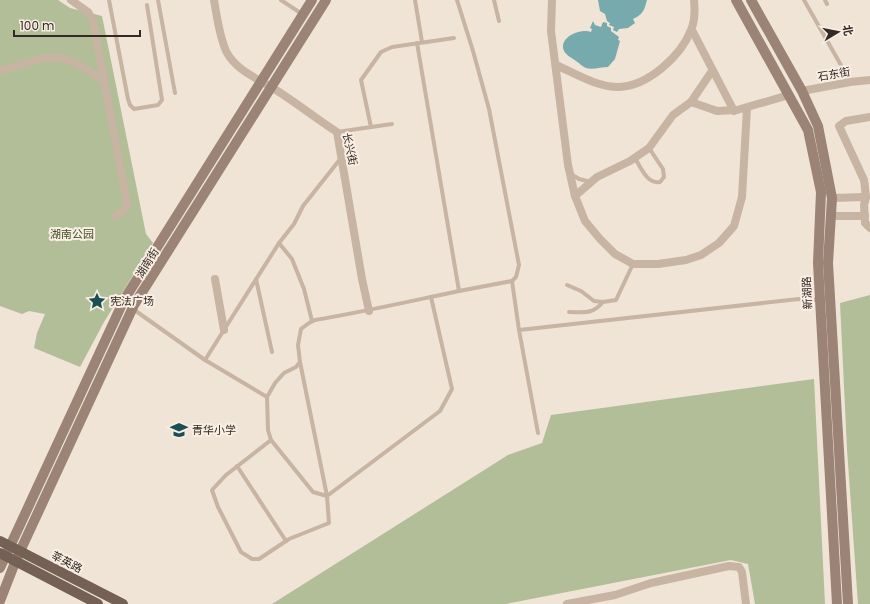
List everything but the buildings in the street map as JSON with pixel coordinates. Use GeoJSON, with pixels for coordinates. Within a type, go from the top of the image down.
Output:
{"type":"FeatureCollection","features":[{"type":"Feature","properties":{"kind":"main road","name":"湖南街"},"geometry":{"type":"LineString","coordinates":[[0,568],[5,552],[124,300],[312,0]]}},
{"type":"Feature","properties":{"kind":"main road","name":"湖南街"},"geometry":{"type":"LineString","coordinates":[[0,601],[18,556],[133,309],[326,0]]}},
{"type":"Feature","properties":{"kind":"main road","name":"新湖路"},"geometry":{"type":"LineString","coordinates":[[736,0],[808,130],[821,192],[818,263],[837,604]]}},
{"type":"Feature","properties":{"kind":"main road","name":"新湖路"},"geometry":{"type":"LineString","coordinates":[[751,0],[802,91],[818,126],[832,198],[828,263],[848,604]]}},
{"type":"Feature","properties":{"kind":"main road","name":"莘英路"},"geometry":{"type":"LineString","coordinates":[[0,541],[5,552],[18,556],[123,604]]}},
{"type":"Feature","properties":{"kind":"main road","name":"莘英路"},"geometry":{"type":"LineString","coordinates":[[18,556],[98,604]]}},
{"type":"Feature","properties":{"kind":"street"},"geometry":{"type":"LineString","coordinates":[[71,0],[88,12],[93,21],[127,204],[123,212],[115,216]]}},
{"type":"Feature","properties":{"kind":"street","name":"长兴街"},"geometry":{"type":"LineString","coordinates":[[214,0],[219,28],[226,51],[235,64],[337,132],[362,279],[369,311]]}},
{"type":"Feature","properties":{"kind":"street"},"geometry":{"type":"LineString","coordinates":[[552,0],[551,31],[568,165],[575,196],[585,221],[590,227],[615,254],[633,264],[658,264],[686,260],[701,255],[718,243],[734,226],[742,197],[747,108]]}},
{"type":"Feature","properties":{"kind":"street"},"geometry":{"type":"LineString","coordinates":[[556,65],[601,85],[619,87],[633,85],[647,79],[663,68],[677,54],[692,30],[695,13],[694,0]]}},
{"type":"Feature","properties":{"kind":"street"},"geometry":{"type":"LineString","coordinates":[[692,30],[712,71],[734,110]]}},
{"type":"Feature","properties":{"kind":"street"},"geometry":{"type":"LineString","coordinates":[[0,71],[43,58],[61,58],[78,64],[104,81]]}},
{"type":"Feature","properties":{"kind":"street"},"geometry":{"type":"LineString","coordinates":[[575,196],[597,177],[635,158],[650,148],[673,116],[691,102],[712,71]]}},
{"type":"Feature","properties":{"kind":"street","name":"石东街"},"geometry":{"type":"LineString","coordinates":[[802,91],[850,82],[870,80]]}},
{"type":"Feature","properties":{"kind":"street"},"geometry":{"type":"LineString","coordinates":[[691,102],[717,111],[734,110],[747,108],[789,96]]}},
{"type":"Feature","properties":{"kind":"street"},"geometry":{"type":"LineString","coordinates":[[870,117],[846,121],[839,126],[840,132],[864,180],[868,196],[864,205],[865,223],[870,228]]}},
{"type":"Feature","properties":{"kind":"street"},"geometry":{"type":"LineString","coordinates":[[832,198],[868,196]]}},
{"type":"Feature","properties":{"kind":"street"},"geometry":{"type":"LineString","coordinates":[[831,216],[865,216]]}},
{"type":"Feature","properties":{"kind":"street"},"geometry":{"type":"LineString","coordinates":[[214,279],[224,330]]}},
{"type":"Feature","properties":{"kind":"street"},"geometry":{"type":"LineString","coordinates":[[568,604],[614,595],[651,583],[729,566],[739,567],[742,572],[746,604]]}},
{"type":"Feature","properties":{"kind":"lane"},"geometry":{"type":"LineString","coordinates":[[109,0],[128,99],[130,105],[134,109],[158,105],[162,100],[146,5]]}},
{"type":"Feature","properties":{"kind":"lane"},"geometry":{"type":"LineString","coordinates":[[158,0],[175,93]]}},
{"type":"Feature","properties":{"kind":"lane"},"geometry":{"type":"LineString","coordinates":[[281,0],[303,14]]}},
{"type":"Feature","properties":{"kind":"lane"},"geometry":{"type":"LineString","coordinates":[[415,0],[422,42]]}},
{"type":"Feature","properties":{"kind":"lane"},"geometry":{"type":"LineString","coordinates":[[271,440],[226,475],[212,490],[218,507],[240,552],[252,560],[259,559],[286,541],[329,524],[327,496],[300,362],[298,345],[301,329],[312,321],[369,311],[459,291],[512,282],[516,277],[518,265],[489,110],[457,0]]}},
{"type":"Feature","properties":{"kind":"lane"},"geometry":{"type":"LineString","coordinates":[[494,0],[499,21]]}},
{"type":"Feature","properties":{"kind":"lane"},"geometry":{"type":"LineString","coordinates":[[804,0],[850,82]]}},
{"type":"Feature","properties":{"kind":"lane"},"geometry":{"type":"LineString","coordinates":[[825,0],[827,4]]}},
{"type":"Feature","properties":{"kind":"lane"},"geometry":{"type":"LineString","coordinates":[[371,127],[361,80],[381,52],[392,47],[454,38]]}},
{"type":"Feature","properties":{"kind":"lane"},"geometry":{"type":"LineString","coordinates":[[417,43],[459,291]]}},
{"type":"Feature","properties":{"kind":"lane"},"geometry":{"type":"LineString","coordinates":[[337,132],[392,124]]}},
{"type":"Feature","properties":{"kind":"lane"},"geometry":{"type":"LineString","coordinates":[[635,158],[649,180],[656,183],[660,182],[664,177],[663,169],[650,148]]}},
{"type":"Feature","properties":{"kind":"lane"},"geometry":{"type":"LineString","coordinates":[[204,360],[279,243],[294,224],[303,206],[342,158]]}},
{"type":"Feature","properties":{"kind":"lane"},"geometry":{"type":"LineString","coordinates":[[570,174],[579,179],[591,182]]}},
{"type":"Feature","properties":{"kind":"lane"},"geometry":{"type":"LineString","coordinates":[[279,243],[292,259],[304,289],[312,321]]}},
{"type":"Feature","properties":{"kind":"lane"},"geometry":{"type":"LineString","coordinates":[[567,285],[581,291],[594,301],[603,302],[616,300],[633,264]]}},
{"type":"Feature","properties":{"kind":"lane"},"geometry":{"type":"LineString","coordinates":[[256,279],[272,352]]}},
{"type":"Feature","properties":{"kind":"lane"},"geometry":{"type":"LineString","coordinates":[[512,282],[519,330],[538,433]]}},
{"type":"Feature","properties":{"kind":"lane"},"geometry":{"type":"LineString","coordinates":[[327,496],[440,411],[452,389],[431,297]]}},
{"type":"Feature","properties":{"kind":"lane"},"geometry":{"type":"LineString","coordinates":[[519,330],[799,298],[820,300]]}},
{"type":"Feature","properties":{"kind":"lane"},"geometry":{"type":"LineString","coordinates":[[569,312],[589,312],[597,309],[603,302]]}},
{"type":"Feature","properties":{"kind":"lane"},"geometry":{"type":"LineString","coordinates":[[133,309],[204,360],[268,397]]}},
{"type":"Feature","properties":{"kind":"lane"},"geometry":{"type":"LineString","coordinates":[[300,362],[296,368],[284,373],[275,383],[268,397],[268,430],[271,440],[313,492],[327,496]]}},
{"type":"Feature","properties":{"kind":"lane"},"geometry":{"type":"LineString","coordinates":[[237,466],[286,541]]}},
{"type":"Feature","properties":{"kind":"green space","name":"湖南公园"},"geometry":{"type":"Polygon","coordinates":[[[0,0],[58,0],[70,8],[102,16],[146,234],[153,243],[104,322],[80,367],[34,348],[37,333],[45,314],[29,311],[22,314],[0,306],[0,0]]]}},
{"type":"Feature","properties":{"kind":"green space"},"geometry":{"type":"Polygon","coordinates":[[[870,295],[870,604],[858,604],[847,449],[840,303],[870,295]]]}},
{"type":"Feature","properties":{"kind":"green space"},"geometry":{"type":"Polygon","coordinates":[[[814,379],[825,604],[755,604],[748,564],[731,560],[506,604],[272,604],[508,455],[542,443],[551,415],[814,379]]]}},
{"type":"Feature","properties":{"kind":"water"},"geometry":{"type":"Polygon","coordinates":[[[598,0],[647,0],[643,12],[633,19],[635,23],[628,28],[619,29],[617,32],[613,30],[614,27],[609,25],[610,23],[607,21],[605,14],[600,11],[598,0]]]}},
{"type":"Feature","properties":{"kind":"water"},"geometry":{"type":"Polygon","coordinates":[[[593,21],[595,25],[601,27],[603,22],[607,23],[607,26],[611,28],[611,31],[619,37],[618,40],[620,41],[615,59],[608,67],[588,69],[564,51],[563,46],[567,38],[582,31],[591,32],[592,29],[590,28],[593,21]]]}},
{"type":"Feature","properties":{"kind":"place","name":"宪法广场"},"geometry":{"type":"Point","coordinates":[97,301]}},
{"type":"Feature","properties":{"kind":"place","name":"青华小学"},"geometry":{"type":"Point","coordinates":[179,430]}}]}
